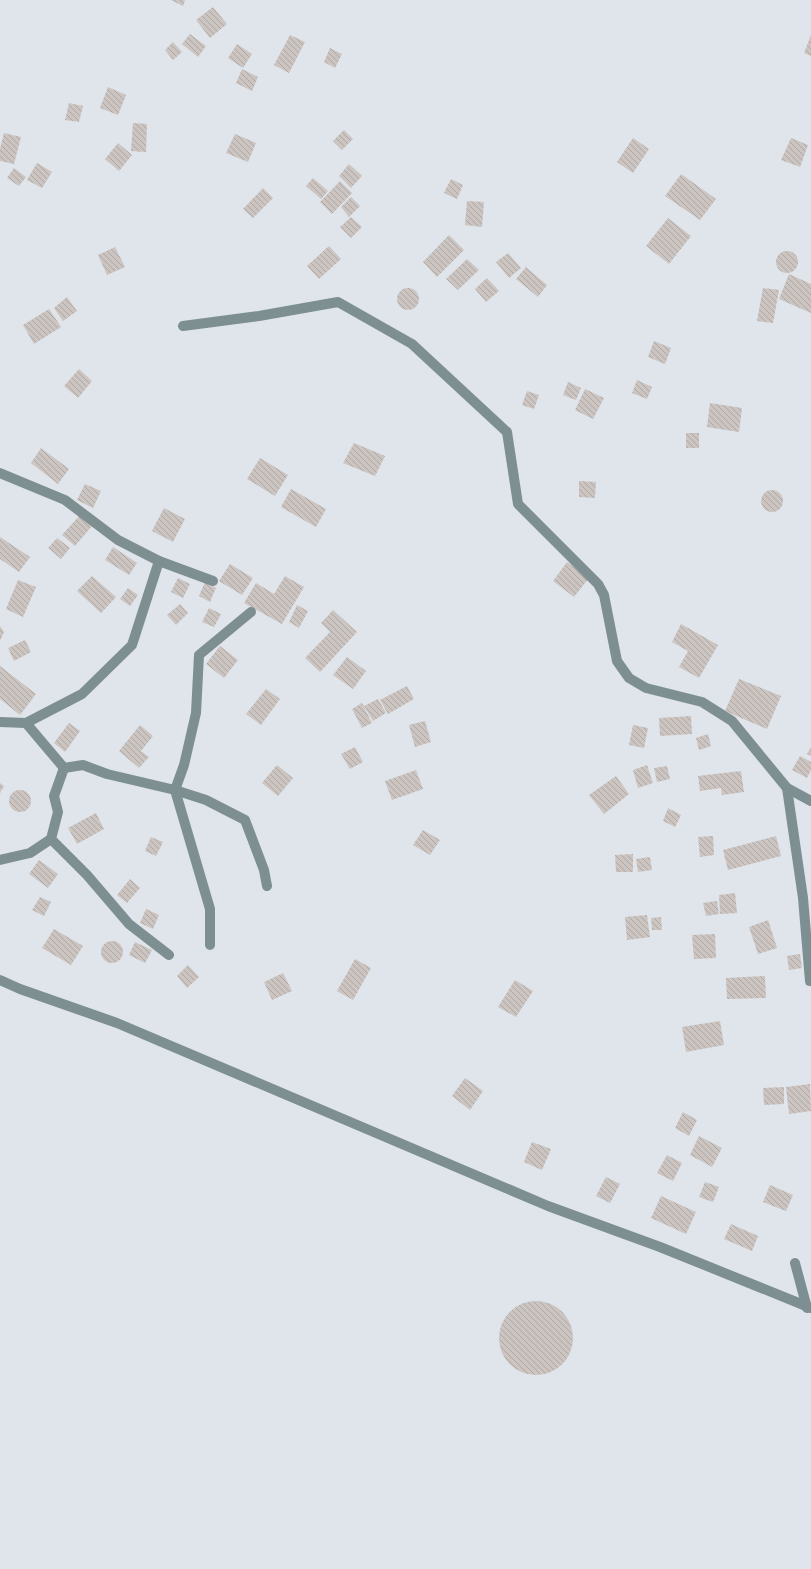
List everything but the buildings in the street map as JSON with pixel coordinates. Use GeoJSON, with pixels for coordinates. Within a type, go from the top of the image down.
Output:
{"type":"FeatureCollection","features":[{"type":"Feature","properties":{"kind":"street"},"geometry":{"type":"LineString","coordinates":[[183,326],[259,316],[338,302],[412,344],[507,432],[518,504],[598,584],[604,595],[617,661],[629,678],[646,688],[702,702],[732,721],[787,788],[811,801]]}},
{"type":"Feature","properties":{"kind":"street"},"geometry":{"type":"LineString","coordinates":[[0,472],[65,500],[118,540],[159,561],[213,581]]}},
{"type":"Feature","properties":{"kind":"street"},"geometry":{"type":"LineString","coordinates":[[0,722],[26,723],[82,694],[132,645],[159,561]]}},
{"type":"Feature","properties":{"kind":"street"},"geometry":{"type":"LineString","coordinates":[[210,945],[210,909],[176,790],[184,765],[196,713],[199,655],[251,612]]}},
{"type":"Feature","properties":{"kind":"street"},"geometry":{"type":"LineString","coordinates":[[26,723],[64,768]]}},
{"type":"Feature","properties":{"kind":"street"},"geometry":{"type":"LineString","coordinates":[[64,768],[83,765],[107,774],[176,790],[206,800],[245,820],[264,870],[267,886]]}},
{"type":"Feature","properties":{"kind":"street"},"geometry":{"type":"LineString","coordinates":[[0,860],[30,853],[51,839],[58,812],[54,796],[64,768]]}},
{"type":"Feature","properties":{"kind":"street"},"geometry":{"type":"LineString","coordinates":[[787,788],[803,898],[810,981],[811,980]]}},
{"type":"Feature","properties":{"kind":"street"},"geometry":{"type":"LineString","coordinates":[[51,839],[87,875],[129,924],[169,955]]}},
{"type":"Feature","properties":{"kind":"street"},"geometry":{"type":"LineString","coordinates":[[0,980],[20,989],[117,1023],[548,1206],[660,1247],[809,1308]]}},
{"type":"Feature","properties":{"kind":"street"},"geometry":{"type":"LineString","coordinates":[[795,1262],[809,1308]]}}]}
